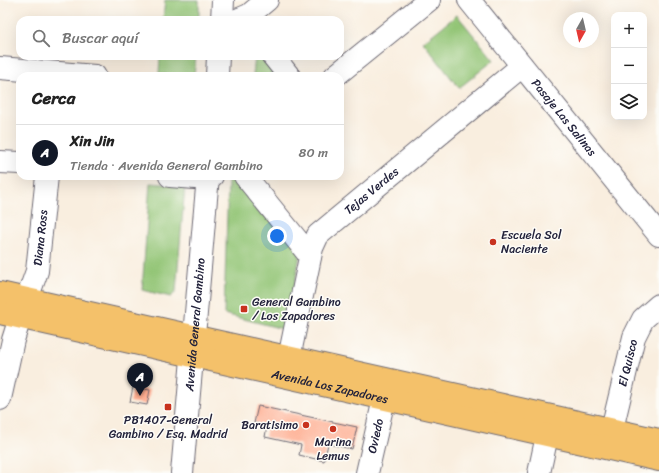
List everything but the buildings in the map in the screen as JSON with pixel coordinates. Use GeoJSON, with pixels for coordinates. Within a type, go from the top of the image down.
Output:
{"type":"FeatureCollection","features":[{"type":"Feature","properties":{"kind":"main road","name":"Avenida Los Zapadores"},"geometry":{"type":"LineString","coordinates":[[0,293],[16,310],[193,346],[384,399],[549,426],[612,429],[659,440]]}},
{"type":"Feature","properties":{"kind":"main road","name":"Avenida Los Zapadores"},"geometry":{"type":"LineString","coordinates":[[193,346],[289,358],[549,426],[659,460]]}},
{"type":"Feature","properties":{"kind":"street"},"geometry":{"type":"LineString","coordinates":[[223,0],[233,16]]}},
{"type":"Feature","properties":{"kind":"street"},"geometry":{"type":"LineString","coordinates":[[246,16],[267,0]]}},
{"type":"Feature","properties":{"kind":"street"},"geometry":{"type":"LineString","coordinates":[[340,72],[429,0]]}},
{"type":"Feature","properties":{"kind":"street","name":"Pasaje Las Salinas"},"geometry":{"type":"LineString","coordinates":[[469,0],[659,235]]}},
{"type":"Feature","properties":{"kind":"street"},"geometry":{"type":"LineString","coordinates":[[217,72],[218,60]]}},
{"type":"Feature","properties":{"kind":"street"},"geometry":{"type":"LineString","coordinates":[[276,60],[286,72]]}},
{"type":"Feature","properties":{"kind":"street","name":"Tejas Verdes"},"geometry":{"type":"LineString","coordinates":[[289,358],[310,256],[315,239],[322,231],[522,66]]}},
{"type":"Feature","properties":{"kind":"street"},"geometry":{"type":"LineString","coordinates":[[0,68],[48,72]]}},
{"type":"Feature","properties":{"kind":"street"},"geometry":{"type":"LineString","coordinates":[[0,162],[16,163]]}},
{"type":"Feature","properties":{"kind":"street","name":"Diana Ross"},"geometry":{"type":"LineString","coordinates":[[0,399],[13,340],[16,310],[37,271],[47,180]]}},
{"type":"Feature","properties":{"kind":"street","name":"Avenida General Gambino"},"geometry":{"type":"LineString","coordinates":[[182,473],[209,180]]}},
{"type":"Feature","properties":{"kind":"street"},"geometry":{"type":"LineString","coordinates":[[248,180],[310,256]]}},
{"type":"Feature","properties":{"kind":"street","name":"El Quisco"},"geometry":{"type":"LineString","coordinates":[[612,429],[634,337],[643,319],[659,305]]}},
{"type":"Feature","properties":{"kind":"street","name":"Oviedo"},"geometry":{"type":"LineString","coordinates":[[367,473],[384,399]]}},
{"type":"Feature","properties":{"kind":"street"},"geometry":{"type":"LineString","coordinates":[[539,473],[549,426]]}},
{"type":"Feature","properties":{"kind":"green space"},"geometry":{"type":"Polygon","coordinates":[[[165,0],[199,0],[199,16],[163,16],[165,0]]]}},
{"type":"Feature","properties":{"kind":"green space"},"geometry":{"type":"Polygon","coordinates":[[[457,15],[494,60],[459,88],[423,42],[457,15]]]}},
{"type":"Feature","properties":{"kind":"green space"},"geometry":{"type":"Polygon","coordinates":[[[160,60],[196,60],[194,72],[159,72],[160,60]]]}},
{"type":"Feature","properties":{"kind":"green space"},"geometry":{"type":"Polygon","coordinates":[[[255,60],[265,60],[275,72],[253,72],[255,60]]]}},
{"type":"Feature","properties":{"kind":"green space"},"geometry":{"type":"Polygon","coordinates":[[[228,180],[254,180],[303,237],[287,330],[224,314],[228,180]]]}},
{"type":"Feature","properties":{"kind":"green space"},"geometry":{"type":"Polygon","coordinates":[[[150,183],[185,186],[176,291],[171,297],[142,290],[150,183]]]}},
{"type":"Feature","properties":{"kind":"place","name":"Escuela Sol Naciente"},"geometry":{"type":"Point","coordinates":[493,242]}},
{"type":"Feature","properties":{"kind":"place","name":"General Gambino / Los Zapadores"},"geometry":{"type":"Point","coordinates":[244,309]}},
{"type":"Feature","properties":{"kind":"place","name":"Xin Jin"},"geometry":{"type":"Point","coordinates":[140,396]}},
{"type":"Feature","properties":{"kind":"place","name":"PB1407-General Gambino / Esq. Madrid"},"geometry":{"type":"Point","coordinates":[168,407]}},
{"type":"Feature","properties":{"kind":"place","name":"Baratisimo"},"geometry":{"type":"Point","coordinates":[306,425]}},
{"type":"Feature","properties":{"kind":"place","name":"Marina Lemus"},"geometry":{"type":"Point","coordinates":[333,429]}}]}
